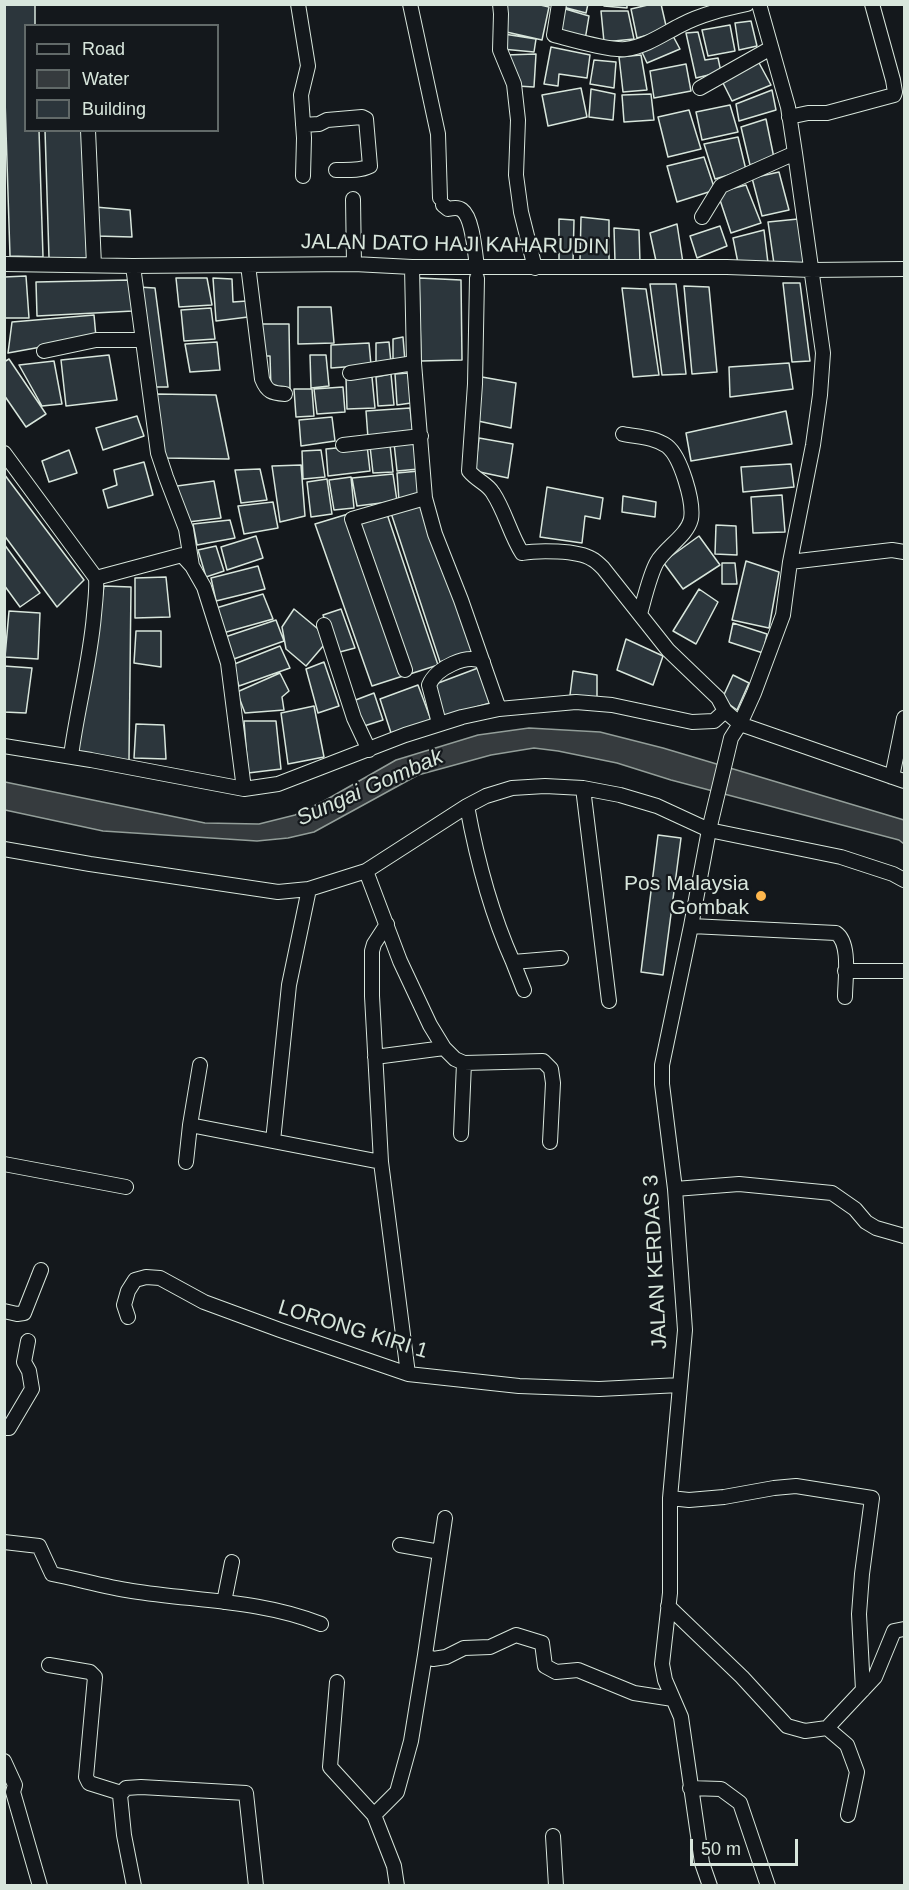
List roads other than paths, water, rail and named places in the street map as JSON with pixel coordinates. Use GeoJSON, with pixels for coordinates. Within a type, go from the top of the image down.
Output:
{"type":"FeatureCollection","features":[{"type":"Feature","properties":{"kind":"street"},"geometry":{"type":"LineString","coordinates":[[298,4],[308,66],[301,95],[303,176]]}},
{"type":"Feature","properties":{"kind":"street"},"geometry":{"type":"LineString","coordinates":[[410,4],[438,134],[441,202],[448,209],[455,208],[464,211],[468,219],[477,273],[475,384],[469,471],[492,491],[522,553],[532,551],[580,554],[592,559],[603,568],[668,650],[718,698],[725,711],[740,724],[898,779],[904,718]]}},
{"type":"Feature","properties":{"kind":"street"},"geometry":{"type":"LineString","coordinates":[[500,4],[500,50],[514,84],[518,120],[516,175],[521,212],[535,268]]}},
{"type":"Feature","properties":{"kind":"street"},"geometry":{"type":"LineString","coordinates":[[559,4],[554,35],[624,49],[648,43],[702,16],[747,4]]}},
{"type":"Feature","properties":{"kind":"street","name":"JALAN KERDAS 3"},"geometry":{"type":"LineString","coordinates":[[710,1886],[702,1863],[681,1717],[664,1680],[662,1664],[670,1593],[670,1498],[685,1329],[675,1189],[662,1084],[662,1065],[692,926],[709,830],[731,738],[740,724],[783,615],[790,562],[813,445],[820,395],[822,353],[789,117],[759,4]]}},
{"type":"Feature","properties":{"kind":"street"},"geometry":{"type":"LineString","coordinates":[[872,4],[895,92],[899,93]]}},
{"type":"Feature","properties":{"kind":"street"},"geometry":{"type":"LineString","coordinates":[[700,88],[771,48]]}},
{"type":"Feature","properties":{"kind":"street"},"geometry":{"type":"LineString","coordinates":[[789,117],[808,113],[827,113],[899,93]]}},
{"type":"Feature","properties":{"kind":"street"},"geometry":{"type":"LineString","coordinates":[[303,125],[319,124],[327,120],[362,117],[366,119],[370,166],[354,170],[336,170]]}},
{"type":"Feature","properties":{"kind":"street"},"geometry":{"type":"LineString","coordinates":[[87,132],[94,265]]}},
{"type":"Feature","properties":{"kind":"street"},"geometry":{"type":"LineString","coordinates":[[702,217],[721,186],[795,153]]}},
{"type":"Feature","properties":{"kind":"street"},"geometry":{"type":"LineString","coordinates":[[353,199],[354,264]]}},
{"type":"Feature","properties":{"kind":"street","name":"JALAN DATO HAJI KAHARUDIN"},"geometry":{"type":"LineString","coordinates":[[4,264],[133,266],[354,264],[477,273],[535,268],[904,269]]}},
{"type":"Feature","properties":{"kind":"street"},"geometry":{"type":"LineString","coordinates":[[248,265],[262,379],[268,391],[285,394]]}},
{"type":"Feature","properties":{"kind":"street"},"geometry":{"type":"LineString","coordinates":[[133,266],[158,453],[186,529],[192,566]]}},
{"type":"Feature","properties":{"kind":"street"},"geometry":{"type":"LineString","coordinates":[[412,267],[414,363],[425,498],[435,534],[499,709]]}},
{"type":"Feature","properties":{"kind":"street"},"geometry":{"type":"LineString","coordinates":[[44,351],[96,340],[143,340]]}},
{"type":"Feature","properties":{"kind":"street"},"geometry":{"type":"LineString","coordinates":[[350,373],[414,363]]}},
{"type":"Feature","properties":{"kind":"street"},"geometry":{"type":"LineString","coordinates":[[623,434],[652,439],[668,447],[679,463],[692,502],[691,520],[684,532],[656,563],[640,614]]}},
{"type":"Feature","properties":{"kind":"street"},"geometry":{"type":"LineString","coordinates":[[344,445],[421,436]]}},
{"type":"Feature","properties":{"kind":"street"},"geometry":{"type":"LineString","coordinates":[[4,453],[96,578],[93,628],[71,756]]}},
{"type":"Feature","properties":{"kind":"street"},"geometry":{"type":"LineString","coordinates":[[405,670],[352,519],[425,498]]}},
{"type":"Feature","properties":{"kind":"street"},"geometry":{"type":"LineString","coordinates":[[790,562],[892,550],[904,552]]}},
{"type":"Feature","properties":{"kind":"street"},"geometry":{"type":"LineString","coordinates":[[96,578],[182,555],[192,566],[204,587],[228,663],[244,789]]}},
{"type":"Feature","properties":{"kind":"street"},"geometry":{"type":"LineString","coordinates":[[324,625],[354,718],[369,750]]}},
{"type":"Feature","properties":{"kind":"street"},"geometry":{"type":"LineString","coordinates":[[439,723],[429,685],[431,680],[460,661],[477,658],[483,662]]}},
{"type":"Feature","properties":{"kind":"street"},"geometry":{"type":"LineString","coordinates":[[4,746],[71,756],[244,789],[278,784],[439,723],[499,709],[576,702],[650,712],[692,722],[714,721],[725,711]]}},
{"type":"Feature","properties":{"kind":"street"},"geometry":{"type":"LineString","coordinates":[[6,853],[278,891],[309,889],[366,871],[486,796],[512,788],[545,786],[583,788],[641,801],[709,830],[841,857],[893,874],[904,880]]}},
{"type":"Feature","properties":{"kind":"street"},"geometry":{"type":"LineString","coordinates":[[583,788],[609,1001]]}},
{"type":"Feature","properties":{"kind":"street"},"geometry":{"type":"LineString","coordinates":[[467,807],[484,880],[503,940],[524,990]]}},
{"type":"Feature","properties":{"kind":"street"},"geometry":{"type":"LineString","coordinates":[[366,871],[413,990],[444,1048],[454,1059],[464,1063],[543,1061],[551,1070],[553,1083],[550,1142]]}},
{"type":"Feature","properties":{"kind":"street"},"geometry":{"type":"LineString","coordinates":[[273,1141],[289,985],[309,889]]}},
{"type":"Feature","properties":{"kind":"street"},"geometry":{"type":"LineString","coordinates":[[387,924],[372,951],[375,1057],[381,1162],[408,1374]]}},
{"type":"Feature","properties":{"kind":"street"},"geometry":{"type":"LineString","coordinates":[[692,926],[836,933],[841,937],[845,947],[845,997]]}},
{"type":"Feature","properties":{"kind":"street"},"geometry":{"type":"LineString","coordinates":[[513,962],[561,958]]}},
{"type":"Feature","properties":{"kind":"street"},"geometry":{"type":"LineString","coordinates":[[845,971],[904,970]]}},
{"type":"Feature","properties":{"kind":"street"},"geometry":{"type":"LineString","coordinates":[[375,1057],[444,1048]]}},
{"type":"Feature","properties":{"kind":"street"},"geometry":{"type":"LineString","coordinates":[[461,1134],[464,1063]]}},
{"type":"Feature","properties":{"kind":"street"},"geometry":{"type":"LineString","coordinates":[[186,1162],[200,1065]]}},
{"type":"Feature","properties":{"kind":"street"},"geometry":{"type":"LineString","coordinates":[[190,1125],[381,1162]]}},
{"type":"Feature","properties":{"kind":"street"},"geometry":{"type":"LineString","coordinates":[[4,1164],[126,1187]]}},
{"type":"Feature","properties":{"kind":"street"},"geometry":{"type":"LineString","coordinates":[[675,1189],[739,1184],[832,1193],[876,1228],[904,1236]]}},
{"type":"Feature","properties":{"kind":"street"},"geometry":{"type":"LineString","coordinates":[[4,1311],[24,1313],[41,1270]]}},
{"type":"Feature","properties":{"kind":"street","name":"LORONG KIRI 1"},"geometry":{"type":"LineString","coordinates":[[128,1317],[124,1305],[128,1291],[135,1280],[146,1277],[160,1278],[204,1302],[408,1374],[542,1387],[599,1389],[680,1385]]}},
{"type":"Feature","properties":{"kind":"street"},"geometry":{"type":"LineString","coordinates":[[4,1428],[9,1428],[32,1389],[29,1371],[24,1362],[28,1341]]}},
{"type":"Feature","properties":{"kind":"street"},"geometry":{"type":"LineString","coordinates":[[670,1498],[689,1500],[724,1497],[796,1486],[872,1498],[859,1614],[863,1690]]}},
{"type":"Feature","properties":{"kind":"street"},"geometry":{"type":"LineString","coordinates":[[374,1815],[397,1792],[411,1741],[445,1518]]}},
{"type":"Feature","properties":{"kind":"street"},"geometry":{"type":"LineString","coordinates":[[4,1542],[39,1546],[52,1574],[131,1591],[224,1602],[298,1615],[321,1624]]}},
{"type":"Feature","properties":{"kind":"street"},"geometry":{"type":"LineString","coordinates":[[400,1545],[440,1552]]}},
{"type":"Feature","properties":{"kind":"street"},"geometry":{"type":"LineString","coordinates":[[224,1602],[232,1562]]}},
{"type":"Feature","properties":{"kind":"street"},"geometry":{"type":"LineString","coordinates":[[668,1606],[742,1677],[787,1726],[805,1731],[827,1728],[875,1677],[894,1631],[904,1629]]}},
{"type":"Feature","properties":{"kind":"street"},"geometry":{"type":"LineString","coordinates":[[425,1655],[433,1659],[446,1657],[464,1648],[489,1647],[516,1635],[542,1643],[545,1666],[556,1672],[578,1670],[634,1693],[672,1699]]}},
{"type":"Feature","properties":{"kind":"street"},"geometry":{"type":"LineString","coordinates":[[49,1665],[90,1672],[95,1677],[86,1777],[89,1783],[121,1794]]}},
{"type":"Feature","properties":{"kind":"street"},"geometry":{"type":"LineString","coordinates":[[337,1682],[330,1767],[374,1815],[394,1866],[397,1886]]}},
{"type":"Feature","properties":{"kind":"street"},"geometry":{"type":"LineString","coordinates":[[827,1728],[847,1745],[857,1772],[848,1815]]}},
{"type":"Feature","properties":{"kind":"street"},"geometry":{"type":"LineString","coordinates":[[4,1761],[15,1785],[13,1792],[40,1886]]}},
{"type":"Feature","properties":{"kind":"street"},"geometry":{"type":"LineString","coordinates":[[134,1886],[124,1835],[121,1794],[126,1788],[141,1787],[246,1793],[256,1886]]}},
{"type":"Feature","properties":{"kind":"street"},"geometry":{"type":"LineString","coordinates":[[690,1788],[721,1789],[740,1803],[767,1883],[752,1886]]}},
{"type":"Feature","properties":{"kind":"street"},"geometry":{"type":"LineString","coordinates":[[553,1836],[556,1886]]}},
{"type":"Feature","properties":{"kind":"water","name":"Sungai Gombak"},"geometry":{"type":"Polygon","coordinates":[[[529,728],[600,732],[663,748],[904,820],[904,844],[899,840],[671,780],[617,763],[534,748],[491,755],[418,775],[314,832],[288,838],[257,841],[103,831],[5,810],[5,782],[205,823],[259,824],[295,815],[396,760],[478,735],[529,728]]]}},
{"type":"Feature","properties":{"kind":"place","name":"Pos Malaysia Gombak"},"geometry":{"type":"Point","coordinates":[761,896]}}]}
